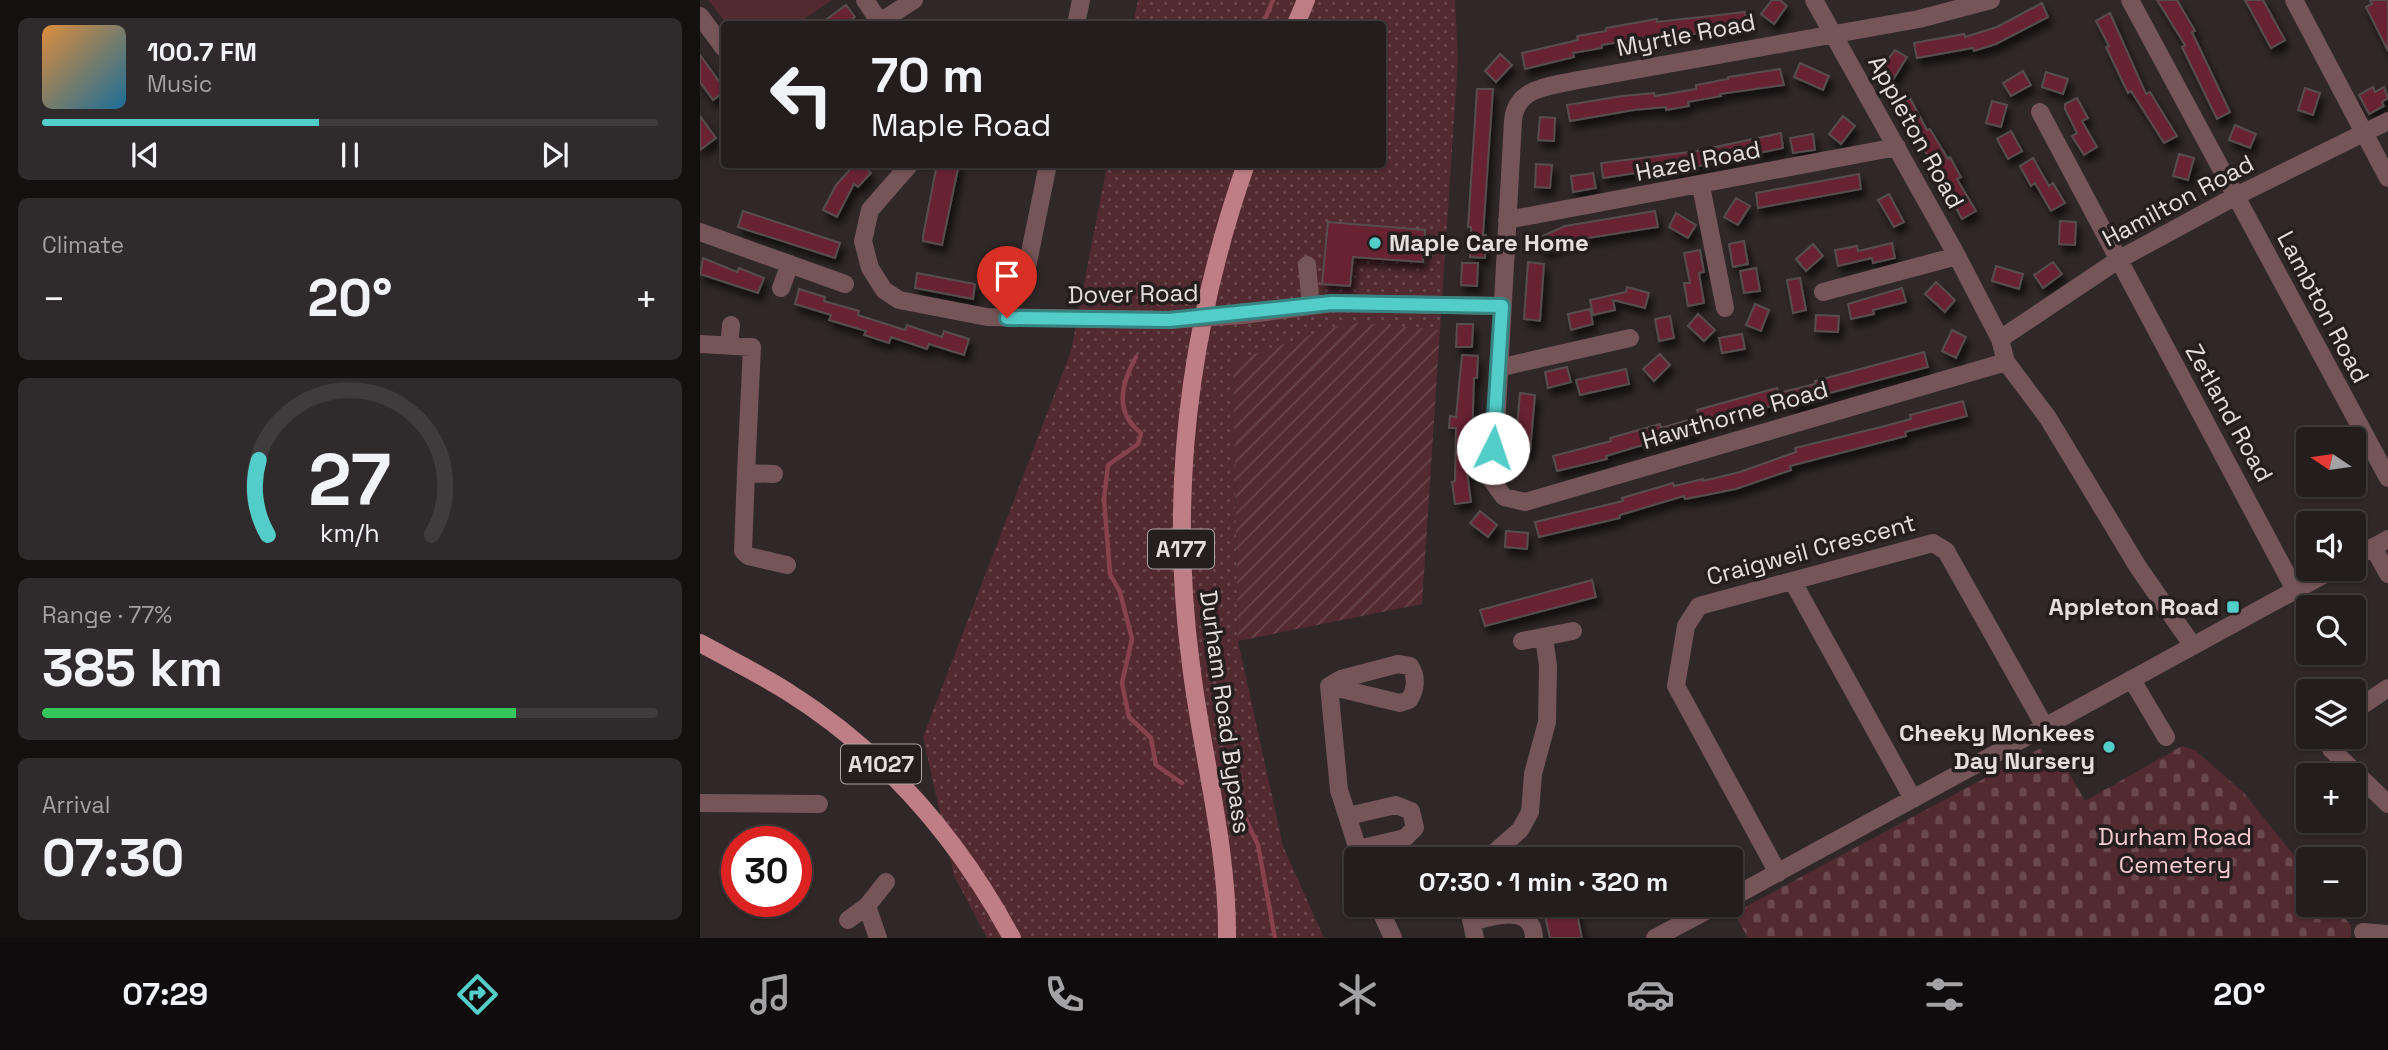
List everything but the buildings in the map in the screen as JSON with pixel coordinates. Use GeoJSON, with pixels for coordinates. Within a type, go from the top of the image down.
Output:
{"type":"FeatureCollection","features":[{"type":"Feature","properties":{"kind":"main road"},"geometry":{"type":"LineString","coordinates":[[1297,21],[1306,0]]}},
{"type":"Feature","properties":{"kind":"main road","name":"Durham Road Bypass"},"geometry":{"type":"LineString","coordinates":[[1227,938],[1225,885],[1190,664],[1182,589],[1181,488],[1185,430],[1198,340],[1218,251],[1245,168]]}},
{"type":"Feature","properties":{"kind":"main road","name":"A1027"},"geometry":{"type":"LineString","coordinates":[[700,643],[789,693],[857,742],[914,795],[966,861],[1012,938]]}},
{"type":"Feature","properties":{"kind":"street"},"geometry":{"type":"LineString","coordinates":[[865,0],[880,21]]}},
{"type":"Feature","properties":{"kind":"street"},"geometry":{"type":"LineString","coordinates":[[884,21],[914,0]]}},
{"type":"Feature","properties":{"kind":"street"},"geometry":{"type":"LineString","coordinates":[[1077,21],[1081,0]]}},
{"type":"Feature","properties":{"kind":"street","name":"Appleton Road"},"geometry":{"type":"LineString","coordinates":[[1814,0],[1957,256],[2000,339],[2006,362],[2048,418],[2138,568],[2193,646]]}},
{"type":"Feature","properties":{"kind":"street","name":"Myrtle Road"},"geometry":{"type":"LineString","coordinates":[[1507,220],[1513,121],[1517,103],[1533,90],[1919,19],[1991,0]]}},
{"type":"Feature","properties":{"kind":"street","name":"Lambton Road"},"geometry":{"type":"LineString","coordinates":[[2130,0],[2388,478]]}},
{"type":"Feature","properties":{"kind":"street"},"geometry":{"type":"LineString","coordinates":[[2294,0],[2388,178]]}},
{"type":"Feature","properties":{"kind":"street"},"geometry":{"type":"LineString","coordinates":[[700,16],[721,44]]}},
{"type":"Feature","properties":{"kind":"street","name":"Zetland Road"},"geometry":{"type":"LineString","coordinates":[[2040,111],[2295,590]]}},
{"type":"Feature","properties":{"kind":"street","name":"Hamilton Road"},"geometry":{"type":"LineString","coordinates":[[2000,339],[2118,260],[2236,196],[2388,121]]}},
{"type":"Feature","properties":{"kind":"street","name":"Hazel Road"},"geometry":{"type":"LineString","coordinates":[[1507,220],[1701,186],[1897,147]]}},
{"type":"Feature","properties":{"kind":"street","name":"Dover Road"},"geometry":{"type":"LineString","coordinates":[[907,168],[870,210],[863,241],[870,268],[884,290],[899,300],[987,317],[1169,320],[1244,315],[1311,306],[1387,302],[1502,306]]}},
{"type":"Feature","properties":{"kind":"street"},"geometry":{"type":"LineString","coordinates":[[1023,287],[1047,168]]}},
{"type":"Feature","properties":{"kind":"street"},"geometry":{"type":"LineString","coordinates":[[1701,186],[1725,308]]}},
{"type":"Feature","properties":{"kind":"street"},"geometry":{"type":"LineString","coordinates":[[1507,220],[1498,368],[1630,338]]}},
{"type":"Feature","properties":{"kind":"street"},"geometry":{"type":"LineString","coordinates":[[700,232],[845,284]]}},
{"type":"Feature","properties":{"kind":"street"},"geometry":{"type":"LineString","coordinates":[[1823,292],[1957,256]]}},
{"type":"Feature","properties":{"kind":"street"},"geometry":{"type":"LineString","coordinates":[[781,288],[790,264]]}},
{"type":"Feature","properties":{"kind":"street"},"geometry":{"type":"LineString","coordinates":[[1307,265],[1311,306]]}},
{"type":"Feature","properties":{"kind":"street"},"geometry":{"type":"LineString","coordinates":[[729,346],[731,325]]}},
{"type":"Feature","properties":{"kind":"street"},"geometry":{"type":"LineString","coordinates":[[700,344],[752,347],[743,551],[748,556],[787,565]]}},
{"type":"Feature","properties":{"kind":"street","name":"Hawthorne Road"},"geometry":{"type":"LineString","coordinates":[[1498,368],[1493,482],[1504,498],[1525,502],[2006,362]]}},
{"type":"Feature","properties":{"kind":"street"},"geometry":{"type":"LineString","coordinates":[[746,473],[774,474]]}},
{"type":"Feature","properties":{"kind":"street","name":"Craigweil Crescent"},"geometry":{"type":"LineString","coordinates":[[1778,873],[1676,685],[1686,626],[1699,606],[1933,543],[1946,551],[2045,727]]}},
{"type":"Feature","properties":{"kind":"street"},"geometry":{"type":"LineString","coordinates":[[2380,543],[2388,574]]}},
{"type":"Feature","properties":{"kind":"street"},"geometry":{"type":"LineString","coordinates":[[1743,892],[2312,581]]}},
{"type":"Feature","properties":{"kind":"street"},"geometry":{"type":"LineString","coordinates":[[1793,582],[1913,799]]}},
{"type":"Feature","properties":{"kind":"street"},"geometry":{"type":"LineString","coordinates":[[1522,641],[1573,631]]}},
{"type":"Feature","properties":{"kind":"street"},"geometry":{"type":"LineString","coordinates":[[1501,847],[1520,830],[1530,812],[1533,774],[1546,722],[1548,666],[1544,637]]}},
{"type":"Feature","properties":{"kind":"street"},"geometry":{"type":"LineString","coordinates":[[2132,680],[2166,737]]}},
{"type":"Feature","properties":{"kind":"street"},"geometry":{"type":"LineString","coordinates":[[1329,686],[1339,790],[1358,847]]}},
{"type":"Feature","properties":{"kind":"street"},"geometry":{"type":"LineString","coordinates":[[2366,703],[2388,688]]}},
{"type":"Feature","properties":{"kind":"street"},"geometry":{"type":"LineString","coordinates":[[2331,749],[2388,804]]}},
{"type":"Feature","properties":{"kind":"street"},"geometry":{"type":"LineString","coordinates":[[700,803],[819,804]]}},
{"type":"Feature","properties":{"kind":"street"},"geometry":{"type":"LineString","coordinates":[[1348,816],[1396,805],[1411,811],[1415,828],[1405,838],[1380,847]]}},
{"type":"Feature","properties":{"kind":"street"},"geometry":{"type":"LineString","coordinates":[[848,920],[867,906],[886,882]]}},
{"type":"Feature","properties":{"kind":"street"},"geometry":{"type":"LineString","coordinates":[[867,906],[878,938]]}},
{"type":"Feature","properties":{"kind":"street"},"geometry":{"type":"LineString","coordinates":[[1472,921],[1516,914],[1527,921],[1534,938]]}},
{"type":"Feature","properties":{"kind":"street"},"geometry":{"type":"LineString","coordinates":[[1383,917],[1393,938]]}},
{"type":"Feature","properties":{"kind":"street"},"geometry":{"type":"LineString","coordinates":[[1655,938],[1694,917]]}},
{"type":"Feature","properties":{"kind":"street"},"geometry":{"type":"LineString","coordinates":[[2363,932],[2388,934]]}},
{"type":"Feature","properties":{"kind":"green space"},"geometry":{"type":"Polygon","coordinates":[[[708,0],[832,0],[801,21],[725,21],[708,0]]]}},
{"type":"Feature","properties":{"kind":"green space"},"geometry":{"type":"Polygon","coordinates":[[[1138,0],[1455,0],[1458,60],[1440,330],[1401,329],[1233,361],[1238,641],[1283,846],[1324,938],[987,938],[954,876],[923,737],[1071,351],[1106,168],[1386,168],[1386,21],[1134,21],[1138,0]]]}},
{"type":"Feature","properties":{"kind":"green space"},"geometry":{"type":"Polygon","coordinates":[[[1349,322],[1440,330],[1422,604],[1238,641],[1233,361],[1349,322]]]}},
{"type":"Feature","properties":{"kind":"green space","name":"Durham Road Cemetery"},"geometry":{"type":"Polygon","coordinates":[[[2182,746],[2195,750],[2244,793],[2296,858],[2296,917],[2344,917],[2351,926],[2351,938],[1748,938],[1736,917],[1743,917],[1743,908],[2041,748],[2049,761],[2059,755],[2085,801],[2182,746]]]}},
{"type":"Feature","properties":{"kind":"waterway"},"geometry":{"type":"LineString","coordinates":[[1264,21],[1273,0]]}},
{"type":"Feature","properties":{"kind":"waterway"},"geometry":{"type":"LineString","coordinates":[[1136,357],[1127,377],[1123,397],[1127,416],[1141,433],[1138,444],[1108,465],[1104,499],[1110,574],[1120,592],[1132,639],[1122,683],[1129,717],[1151,738],[1156,765],[1182,783]]}},
{"type":"Feature","properties":{"kind":"waterway"},"geometry":{"type":"LineString","coordinates":[[1239,805],[1258,845],[1275,938]]}},
{"type":"Feature","properties":{"kind":"place","name":"Maple Care Home"},"geometry":{"type":"Point","coordinates":[1375,243]}},
{"type":"Feature","properties":{"kind":"place","name":"Appleton Road"},"geometry":{"type":"Point","coordinates":[2233,607]}},
{"type":"Feature","properties":{"kind":"place","name":"Cheeky Monkees Day Nursery"},"geometry":{"type":"Point","coordinates":[2109,747]}},
{"type":"Feature","properties":{"kind":"route"},"geometry":{"type":"LineString","coordinates":[[1007,318],[1169,320],[1244,315],[1332,303],[1502,306],[1493,448]]}}]}
